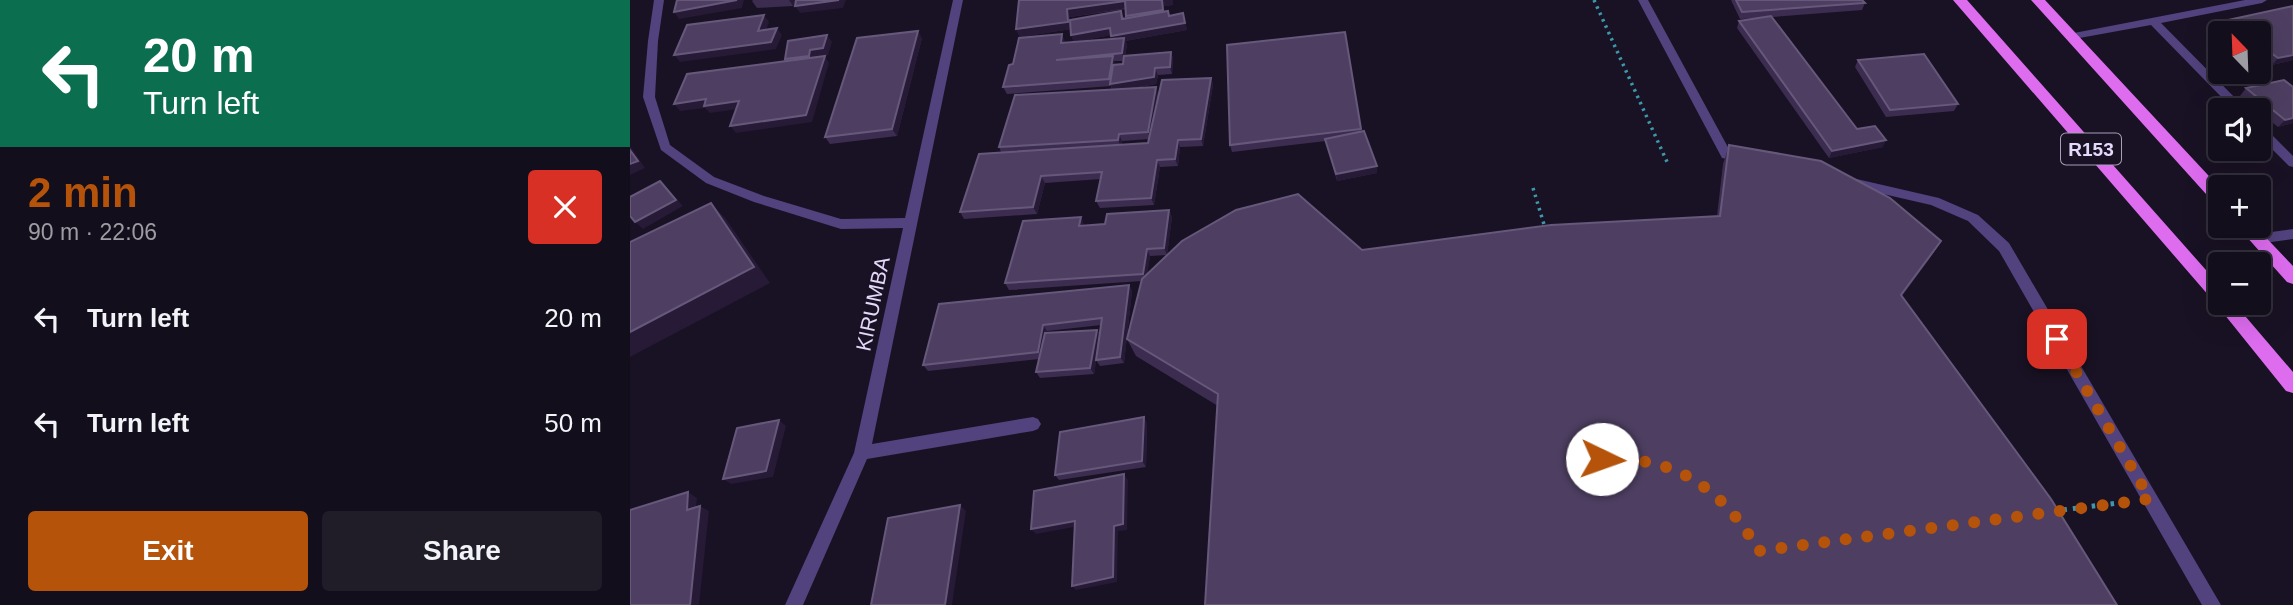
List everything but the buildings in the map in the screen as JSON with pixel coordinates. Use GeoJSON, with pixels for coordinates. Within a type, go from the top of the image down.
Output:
{"type":"FeatureCollection","features":[{"type":"Feature","properties":{"kind":"main road","name":"R153"},"geometry":{"type":"LineString","coordinates":[[1960,0],[2208,284]]}},
{"type":"Feature","properties":{"kind":"main road","name":"R153"},"geometry":{"type":"LineString","coordinates":[[2038,0],[2074,36],[2208,185]]}},
{"type":"Feature","properties":{"kind":"main road"},"geometry":{"type":"LineString","coordinates":[[2257,238],[2293,277]]}},
{"type":"Feature","properties":{"kind":"main road"},"geometry":{"type":"LineString","coordinates":[[2234,315],[2293,385]]}},
{"type":"Feature","properties":{"kind":"street"},"geometry":{"type":"LineString","coordinates":[[659,0],[649,97],[665,147],[710,180],[759,199],[841,224],[912,223]]}},
{"type":"Feature","properties":{"kind":"street","name":"KIRUMBA"},"geometry":{"type":"LineString","coordinates":[[794,605],[862,453],[958,0]]}},
{"type":"Feature","properties":{"kind":"street"},"geometry":{"type":"LineString","coordinates":[[1643,0],[1726,155],[1752,160]]}},
{"type":"Feature","properties":{"kind":"street"},"geometry":{"type":"LineString","coordinates":[[2074,36],[2262,0]]}},
{"type":"Feature","properties":{"kind":"street"},"geometry":{"type":"LineString","coordinates":[[2154,22],[2229,98]]}},
{"type":"Feature","properties":{"kind":"street"},"geometry":{"type":"LineString","coordinates":[[2271,141],[2293,163]]}},
{"type":"Feature","properties":{"kind":"street"},"geometry":{"type":"LineString","coordinates":[[1830,178],[1934,201],[1973,218],[2004,247],[2212,605]]}},
{"type":"Feature","properties":{"kind":"street"},"geometry":{"type":"LineString","coordinates":[[2271,233],[2293,234]]}},
{"type":"Feature","properties":{"kind":"street"},"geometry":{"type":"LineString","coordinates":[[862,453],[1033,424]]}},
{"type":"Feature","properties":{"kind":"path"},"geometry":{"type":"LineString","coordinates":[[1594,0],[1668,164]]}},
{"type":"Feature","properties":{"kind":"path"},"geometry":{"type":"LineString","coordinates":[[1533,188],[1549,243]]}},
{"type":"Feature","properties":{"kind":"path"},"geometry":{"type":"LineString","coordinates":[[2047,512],[2150,499]]}},
{"type":"Feature","properties":{"kind":"route"},"geometry":{"type":"LineString","coordinates":[[1602,459],[1643,461],[1683,474],[1719,498],[1748,531],[1758,551],[2150,499],[2057,339]]}}]}
